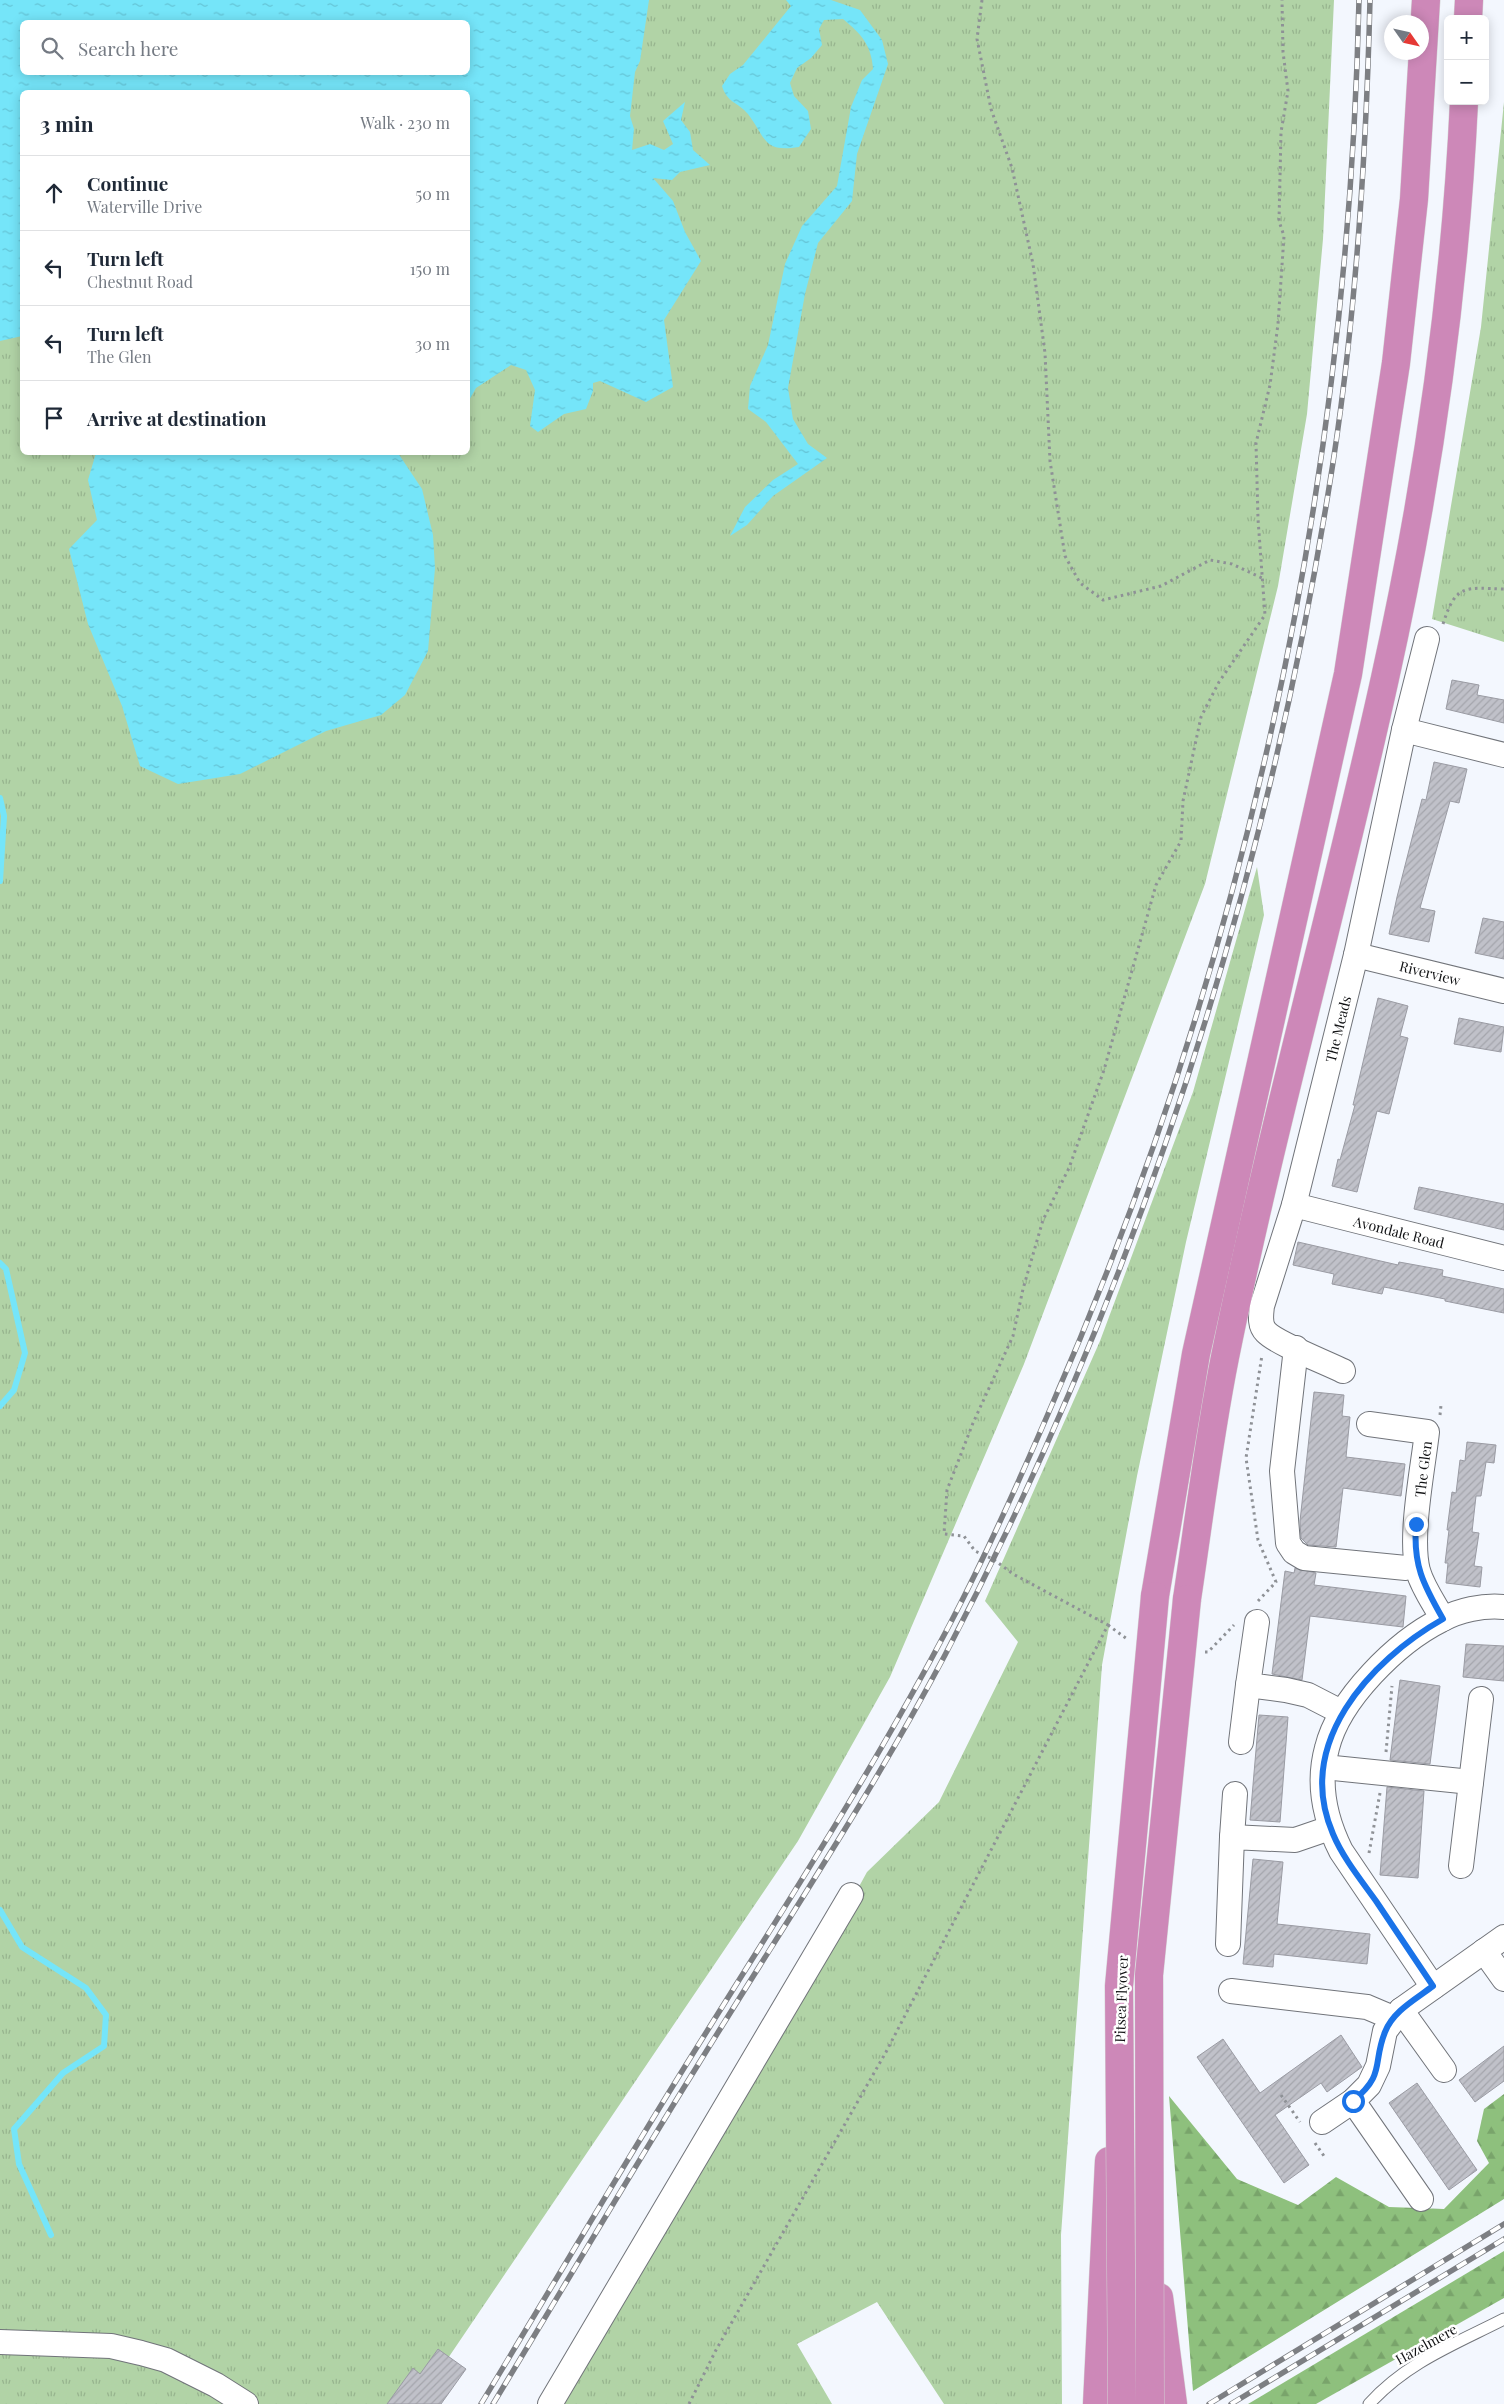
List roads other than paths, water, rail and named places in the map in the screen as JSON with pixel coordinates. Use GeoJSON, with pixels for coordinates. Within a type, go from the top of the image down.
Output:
{"type":"FeatureCollection","features":[{"type":"Feature","properties":{"kind":"highway","name":"Pitsea Flyover"},"geometry":{"type":"LineString","coordinates":[[1122,2404],[1119,1986],[1155,1596],[1196,1354],[1348,674],[1397,353],[1414,199],[1426,0]]}},
{"type":"Feature","properties":{"kind":"highway"},"geometry":{"type":"LineString","coordinates":[[1468,0],[1468,15]]}},
{"type":"Feature","properties":{"kind":"highway","name":"Pitsea Flyover"},"geometry":{"type":"LineString","coordinates":[[1150,2404],[1149,1975],[1187,1600],[1227,1350],[1255,1218],[1381,695],[1409,557],[1438,380],[1460,173],[1464,105]]}},
{"type":"Feature","properties":{"kind":"highway"},"geometry":{"type":"LineString","coordinates":[[1097,2404],[1119,1986]]}},
{"type":"Feature","properties":{"kind":"highway"},"geometry":{"type":"LineString","coordinates":[[1149,2224],[1173,2404]]}},
{"type":"Feature","properties":{"kind":"street","name":"The Meads"},"geometry":{"type":"LineString","coordinates":[[1296,1348],[1265,1332],[1261,1322],[1262,1306],[1294,1205],[1356,955],[1404,730],[1427,638]]}},
{"type":"Feature","properties":{"kind":"street"},"geometry":{"type":"LineString","coordinates":[[1404,730],[1504,754]]}},
{"type":"Feature","properties":{"kind":"street","name":"Riverview"},"geometry":{"type":"LineString","coordinates":[[1356,955],[1504,991]]}},
{"type":"Feature","properties":{"kind":"street","name":"Avondale Road"},"geometry":{"type":"LineString","coordinates":[[1294,1205],[1504,1258]]}},
{"type":"Feature","properties":{"kind":"street"},"geometry":{"type":"LineString","coordinates":[[1343,1371],[1296,1348],[1282,1471],[1288,1543],[1294,1552],[1304,1558],[1406,1568]]}},
{"type":"Feature","properties":{"kind":"street","name":"The Glen"},"geometry":{"type":"LineString","coordinates":[[1369,1424],[1427,1432],[1416,1524],[1415,1554],[1423,1583],[1443,1619]]}},
{"type":"Feature","properties":{"kind":"street"},"geometry":{"type":"LineString","coordinates":[[1433,1986],[1341,1851],[1330,1828],[1324,1806],[1326,1748],[1341,1712],[1352,1695],[1397,1651],[1424,1629],[1443,1619],[1466,1611],[1504,1607]]}},
{"type":"Feature","properties":{"kind":"street"},"geometry":{"type":"LineString","coordinates":[[1242,1742],[1248,1686],[1249,1616]]}},
{"type":"Feature","properties":{"kind":"street"},"geometry":{"type":"LineString","coordinates":[[1248,1686],[1286,1690],[1308,1695],[1341,1712]]}},
{"type":"Feature","properties":{"kind":"street"},"geometry":{"type":"LineString","coordinates":[[1461,1866],[1481,1699]]}},
{"type":"Feature","properties":{"kind":"street"},"geometry":{"type":"LineString","coordinates":[[1324,1768],[1471,1782]]}},
{"type":"Feature","properties":{"kind":"street"},"geometry":{"type":"LineString","coordinates":[[1228,1944],[1235,1794]]}},
{"type":"Feature","properties":{"kind":"street"},"geometry":{"type":"LineString","coordinates":[[1232,1836],[1296,1840],[1330,1828]]}},
{"type":"Feature","properties":{"kind":"street"},"geometry":{"type":"LineString","coordinates":[[550,2404],[851,1895]]}},
{"type":"Feature","properties":{"kind":"street"},"geometry":{"type":"LineString","coordinates":[[1312,2129],[1353,2101],[1369,2085],[1375,2076],[1385,2031],[1397,2014],[1433,1986],[1504,1937]]}},
{"type":"Feature","properties":{"kind":"street"},"geometry":{"type":"LineString","coordinates":[[1484,1951],[1504,1979]]}},
{"type":"Feature","properties":{"kind":"street"},"geometry":{"type":"LineString","coordinates":[[1231,1991],[1367,2007],[1397,2014],[1444,2070]]}},
{"type":"Feature","properties":{"kind":"street"},"geometry":{"type":"LineString","coordinates":[[1353,2101],[1421,2199]]}},
{"type":"Feature","properties":{"kind":"street"},"geometry":{"type":"LineString","coordinates":[[0,2342],[111,2346],[140,2353],[166,2360],[216,2385],[246,2404]]}},
{"type":"Feature","properties":{"kind":"lane","name":"Hazelmere"},"geometry":{"type":"LineString","coordinates":[[1369,2404],[1385,2386],[1410,2366],[1504,2319]]}},
{"type":"Feature","properties":{"kind":"water"},"geometry":{"type":"Polygon","coordinates":[[[0,0],[649,0],[640,61],[635,72],[630,116],[634,129],[632,150],[650,144],[664,150],[673,144],[663,121],[685,102],[681,120],[690,132],[693,150],[710,165],[680,172],[672,180],[653,178],[673,201],[685,232],[701,261],[664,320],[673,387],[646,402],[600,381],[593,383],[593,391],[586,409],[564,414],[538,432],[530,426],[535,390],[526,370],[511,365],[476,388],[470,398],[470,90],[20,90],[20,336],[0,341],[0,0]]]}},
{"type":"Feature","properties":{"kind":"water"},"geometry":{"type":"Polygon","coordinates":[[[786,0],[831,0],[860,10],[882,40],[888,64],[857,154],[852,201],[818,243],[805,294],[788,388],[793,419],[808,444],[827,458],[773,496],[747,525],[730,536],[745,507],[773,480],[798,464],[766,422],[748,409],[750,386],[768,345],[785,264],[802,226],[837,186],[851,107],[862,80],[873,69],[867,46],[855,30],[843,19],[824,20],[819,29],[822,45],[811,58],[797,68],[790,83],[794,96],[808,111],[811,129],[799,147],[778,148],[772,146],[763,137],[748,114],[727,96],[722,86],[730,74],[743,65],[791,6],[786,0]]]}},
{"type":"Feature","properties":{"kind":"water"},"geometry":{"type":"Polygon","coordinates":[[[95,455],[399,455],[422,489],[433,535],[435,568],[428,651],[405,695],[381,715],[326,731],[240,774],[178,784],[140,766],[122,706],[88,624],[69,549],[97,520],[88,480],[95,455]]]}},
{"type":"Feature","properties":{"kind":"waterway"},"geometry":{"type":"LineString","coordinates":[[0,798],[4,816],[0,881]]}},
{"type":"Feature","properties":{"kind":"waterway"},"geometry":{"type":"LineString","coordinates":[[0,1263],[6,1269],[25,1353],[14,1390],[0,1406]]}},
{"type":"Feature","properties":{"kind":"waterway"},"geometry":{"type":"LineString","coordinates":[[0,1910],[22,1947],[86,1988],[106,2015],[104,2046],[63,2073],[14,2129],[19,2164],[51,2235]]}},
{"type":"Feature","properties":{"kind":"railway"},"geometry":{"type":"LineString","coordinates":[[481,2404],[658,2110],[856,1791],[921,1678],[952,1620],[1016,1488],[1120,1239],[1180,1068],[1231,894],[1274,718],[1308,541],[1334,362],[1351,181],[1359,0]]}},
{"type":"Feature","properties":{"kind":"railway"},"geometry":{"type":"LineString","coordinates":[[493,2404],[670,2110],[855,1812],[945,1655],[1014,1517],[1076,1377],[1133,1234],[1183,1090],[1228,944],[1267,795],[1300,645],[1328,494],[1352,310],[1366,124],[1370,0]]}},
{"type":"Feature","properties":{"kind":"railway"},"geometry":{"type":"LineString","coordinates":[[1209,2404],[1504,2224]]}},
{"type":"Feature","properties":{"kind":"railway"},"geometry":{"type":"LineString","coordinates":[[1231,2404],[1504,2239]]}}]}
